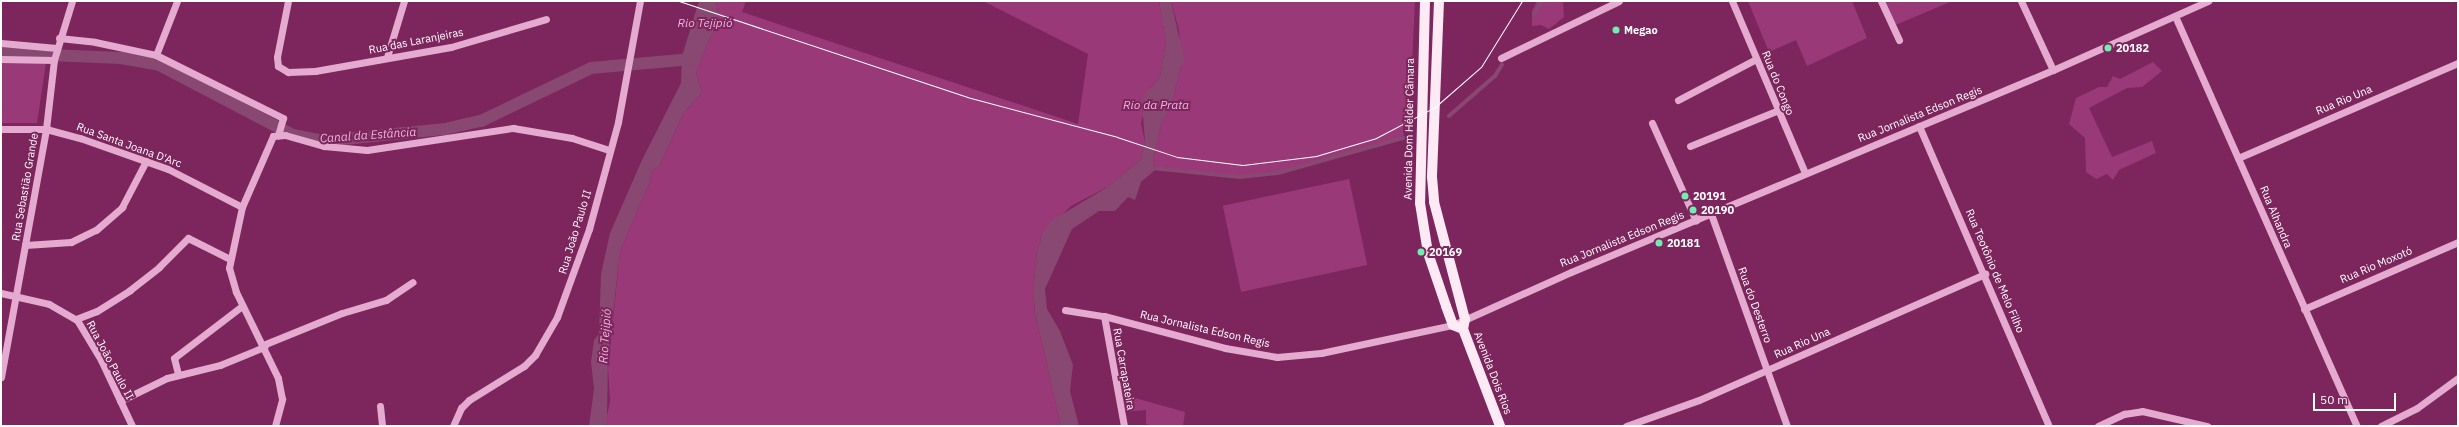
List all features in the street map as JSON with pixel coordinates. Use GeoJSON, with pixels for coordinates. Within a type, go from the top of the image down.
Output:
{"type":"FeatureCollection","features":[{"type":"Feature","properties":{"kind":"main road","name":"Avenida Dom Hélder Câmara"},"geometry":{"type":"LineString","coordinates":[[1425,1],[1419,196],[1428,253],[1453,325]]}},
{"type":"Feature","properties":{"kind":"main road"},"geometry":{"type":"LineString","coordinates":[[1439,1],[1432,177],[1440,232],[1464,324]]}},
{"type":"Feature","properties":{"kind":"main road","name":"Avenida Dois Rios"},"geometry":{"type":"LineString","coordinates":[[1453,325],[1464,324],[1500,426]]}},
{"type":"Feature","properties":{"kind":"street","name":"Rua Sebastião Grande"},"geometry":{"type":"LineString","coordinates":[[1,378],[46,129],[54,59],[72,1]]}},
{"type":"Feature","properties":{"kind":"street"},"geometry":{"type":"LineString","coordinates":[[156,54],[177,1]]}},
{"type":"Feature","properties":{"kind":"street","name":"Rua das Laranjeiras"},"geometry":{"type":"LineString","coordinates":[[288,1],[277,57],[278,66],[288,72],[315,71],[387,57],[451,47],[546,19]]}},
{"type":"Feature","properties":{"kind":"street"},"geometry":{"type":"LineString","coordinates":[[387,57],[404,1]]}},
{"type":"Feature","properties":{"kind":"street","name":"Rua João Paulo II"},"geometry":{"type":"LineString","coordinates":[[453,426],[461,408],[469,400],[524,366],[544,343],[571,281],[610,150],[634,39],[640,1]]}},
{"type":"Feature","properties":{"kind":"street"},"geometry":{"type":"LineString","coordinates":[[1501,58],[1619,1]]}},
{"type":"Feature","properties":{"kind":"street","name":"Rua do Congo"},"geometry":{"type":"LineString","coordinates":[[1732,1],[1776,111],[1805,173]]}},
{"type":"Feature","properties":{"kind":"street"},"geometry":{"type":"LineString","coordinates":[[1881,1],[1899,40]]}},
{"type":"Feature","properties":{"kind":"street"},"geometry":{"type":"LineString","coordinates":[[2021,1],[2053,70]]}},
{"type":"Feature","properties":{"kind":"street","name":"Rua Jornalista Edson Regis"},"geometry":{"type":"LineString","coordinates":[[1464,324],[1805,173],[2053,70],[2208,1]]}},
{"type":"Feature","properties":{"kind":"street","name":"Rua Alhandra"},"geometry":{"type":"LineString","coordinates":[[2175,16],[2356,426]]}},
{"type":"Feature","properties":{"kind":"street"},"geometry":{"type":"LineString","coordinates":[[1,43],[58,43],[156,54],[282,118],[284,122],[279,132],[269,141],[242,207],[230,259],[230,279],[263,346],[281,390],[281,409],[275,426]]}},
{"type":"Feature","properties":{"kind":"street"},"geometry":{"type":"LineString","coordinates":[[1,59],[54,59]]}},
{"type":"Feature","properties":{"kind":"street"},"geometry":{"type":"LineString","coordinates":[[1678,100],[1756,59]]}},
{"type":"Feature","properties":{"kind":"street","name":"Rua Rio Una"},"geometry":{"type":"LineString","coordinates":[[2238,158],[2458,63]]}},
{"type":"Feature","properties":{"kind":"street"},"geometry":{"type":"LineString","coordinates":[[1690,146],[1776,111]]}},
{"type":"Feature","properties":{"kind":"street"},"geometry":{"type":"LineString","coordinates":[[1652,123],[1696,221]]}},
{"type":"Feature","properties":{"kind":"street","name":"Rua Teotônio de Melo Filho"},"geometry":{"type":"LineString","coordinates":[[1919,126],[1985,274],[2048,426]]}},
{"type":"Feature","properties":{"kind":"street"},"geometry":{"type":"LineString","coordinates":[[279,132],[324,146],[367,150],[513,128],[572,138],[610,150]]}},
{"type":"Feature","properties":{"kind":"street","name":"Rua Santa Joana D'Arc"},"geometry":{"type":"LineString","coordinates":[[1,129],[46,129],[146,160],[242,207]]}},
{"type":"Feature","properties":{"kind":"street"},"geometry":{"type":"LineString","coordinates":[[25,245],[71,242],[96,230],[122,207],[146,160]]}},
{"type":"Feature","properties":{"kind":"street","name":"Rua do Desterro"},"geometry":{"type":"LineString","coordinates":[[1711,214],[1787,426]]}},
{"type":"Feature","properties":{"kind":"street"},"geometry":{"type":"LineString","coordinates":[[76,319],[97,311],[130,290],[159,267],[188,238],[230,259]]}},
{"type":"Feature","properties":{"kind":"street","name":"Rua Rio Moxotó"},"geometry":{"type":"LineString","coordinates":[[2304,309],[2458,242]]}},
{"type":"Feature","properties":{"kind":"street","name":"Rua Rio Una"},"geometry":{"type":"LineString","coordinates":[[1626,426],[1767,371],[1985,274]]}},
{"type":"Feature","properties":{"kind":"street"},"geometry":{"type":"LineString","coordinates":[[120,401],[178,374],[220,365],[334,316],[386,300],[412,282]]}},
{"type":"Feature","properties":{"kind":"street","name":"Rua João Paulo II"},"geometry":{"type":"LineString","coordinates":[[1,293],[17,294],[57,307],[76,319],[132,426]]}},
{"type":"Feature","properties":{"kind":"street"},"geometry":{"type":"LineString","coordinates":[[178,374],[174,358],[242,306]]}},
{"type":"Feature","properties":{"kind":"street","name":"Rua Jornalista Edson Regis"},"geometry":{"type":"LineString","coordinates":[[1065,310],[1104,316],[1225,348],[1277,357],[1321,352],[1453,325]]}},
{"type":"Feature","properties":{"kind":"street","name":"Rua Carrapateira"},"geometry":{"type":"LineString","coordinates":[[1104,316],[1124,426]]}},
{"type":"Feature","properties":{"kind":"street"},"geometry":{"type":"LineString","coordinates":[[2381,426],[2417,408],[2458,378]]}},
{"type":"Feature","properties":{"kind":"street"},"geometry":{"type":"LineString","coordinates":[[380,406],[382,426]]}},
{"type":"Feature","properties":{"kind":"street"},"geometry":{"type":"LineString","coordinates":[[2098,426],[2124,414],[2142,411],[2207,426]]}},
{"type":"Feature","properties":{"kind":"shaded area"},"geometry":{"type":"Polygon","coordinates":[[[716,1],[746,1],[742,12],[1078,124],[1088,54],[983,1],[1159,1],[1166,42],[1160,77],[1150,88],[1141,123],[1145,142],[1140,160],[1109,186],[1071,206],[1042,234],[1037,254],[1033,289],[1035,313],[1061,426],[605,426],[610,401],[608,368],[620,251],[650,181],[652,170],[659,167],[683,114],[702,92],[696,73],[711,35],[720,28],[716,1]]]}},
{"type":"Feature","properties":{"kind":"shaded area"},"geometry":{"type":"Polygon","coordinates":[[[1171,1],[1415,1],[1411,87],[1403,138],[1278,173],[1240,177],[1155,168],[1153,159],[1162,122],[1170,110],[1181,66],[1179,30],[1171,1]]]}},
{"type":"Feature","properties":{"kind":"shaded area"},"geometry":{"type":"Polygon","coordinates":[[[1537,1],[1563,1],[1564,17],[1549,29],[1541,25],[1532,26],[1532,11],[1537,1]]]}},
{"type":"Feature","properties":{"kind":"shaded area"},"geometry":{"type":"Polygon","coordinates":[[[1748,1],[1852,1],[1867,38],[1807,66],[1796,40],[1769,52],[1748,1]]]}},
{"type":"Feature","properties":{"kind":"shaded area"},"geometry":{"type":"Polygon","coordinates":[[[1882,1],[1950,1],[1950,2],[1893,26],[1882,1]]]}},
{"type":"Feature","properties":{"kind":"shaded area"},"geometry":{"type":"Polygon","coordinates":[[[2153,62],[2162,71],[2142,87],[2127,88],[2089,108],[2112,157],[2152,141],[2156,153],[2119,170],[2113,180],[2107,174],[2096,179],[2086,172],[2085,138],[2069,124],[2076,98],[2099,87],[2107,87],[2113,76],[2120,79],[2153,62]]]}},
{"type":"Feature","properties":{"kind":"shaded area"},"geometry":{"type":"Polygon","coordinates":[[[1,63],[46,63],[37,123],[1,123],[1,63]]]}},
{"type":"Feature","properties":{"kind":"shaded area"},"geometry":{"type":"Polygon","coordinates":[[[1349,179],[1367,265],[1241,292],[1223,206],[1349,179]]]}},
{"type":"Feature","properties":{"kind":"shaded area"},"geometry":{"type":"Polygon","coordinates":[[[1118,382],[1129,385],[1128,396],[1185,412],[1183,426],[1151,426],[1146,424],[1146,410],[1123,412],[1118,382]]]}},
{"type":"Feature","properties":{"kind":"water","name":"Rio Tejipió"},"geometry":{"type":"Polygon","coordinates":[[[699,1],[716,1],[720,28],[711,35],[696,73],[702,92],[683,114],[659,167],[652,170],[650,181],[620,251],[608,360],[607,419],[605,426],[589,426],[594,389],[591,362],[594,340],[599,334],[601,274],[610,233],[642,160],[681,83],[682,56],[699,1]]]}},
{"type":"Feature","properties":{"kind":"water","name":"Rio da Prata"},"geometry":{"type":"Polygon","coordinates":[[[1159,1],[1171,1],[1185,63],[1181,66],[1170,110],[1162,122],[1153,159],[1155,170],[1141,182],[1135,200],[1128,197],[1115,211],[1099,211],[1072,229],[1045,289],[1047,309],[1060,331],[1073,365],[1070,391],[1079,426],[1061,426],[1035,313],[1033,289],[1037,254],[1042,234],[1051,221],[1109,186],[1140,160],[1145,142],[1142,103],[1144,95],[1160,77],[1166,42],[1159,1]]]}},
{"type":"Feature","properties":{"kind":"waterway"},"geometry":{"type":"LineString","coordinates":[[1534,15],[1541,1]]}},
{"type":"Feature","properties":{"kind":"waterway","name":"Canal da Estância"},"geometry":{"type":"LineString","coordinates":[[1,53],[121,58],[159,65],[293,135],[324,141],[445,129],[481,121],[591,68],[692,59]]}},
{"type":"Feature","properties":{"kind":"waterway"},"geometry":{"type":"LineString","coordinates":[[1449,116],[1495,76],[1502,65]]}},
{"type":"Feature","properties":{"kind":"waterway"},"geometry":{"type":"LineString","coordinates":[[1152,168],[1240,177],[1278,173],[1403,138]]}},
{"type":"Feature","properties":{"kind":"tram line"},"geometry":{"type":"LineString","coordinates":[[679,1],[967,97],[1117,137],[1177,157],[1243,165],[1316,156],[1376,138],[1435,107],[1481,67],[1522,1]]}},
{"type":"Feature","properties":{"kind":"place","name":"Megao"},"geometry":{"type":"Point","coordinates":[1616,30]}},
{"type":"Feature","properties":{"kind":"place","name":"20182"},"geometry":{"type":"Point","coordinates":[2108,48]}},
{"type":"Feature","properties":{"kind":"place","name":"20191"},"geometry":{"type":"Point","coordinates":[1685,196]}},
{"type":"Feature","properties":{"kind":"place","name":"20190"},"geometry":{"type":"Point","coordinates":[1693,210]}},
{"type":"Feature","properties":{"kind":"place","name":"20181"},"geometry":{"type":"Point","coordinates":[1659,243]}},
{"type":"Feature","properties":{"kind":"place","name":"20169"},"geometry":{"type":"Point","coordinates":[1421,252]}}]}
